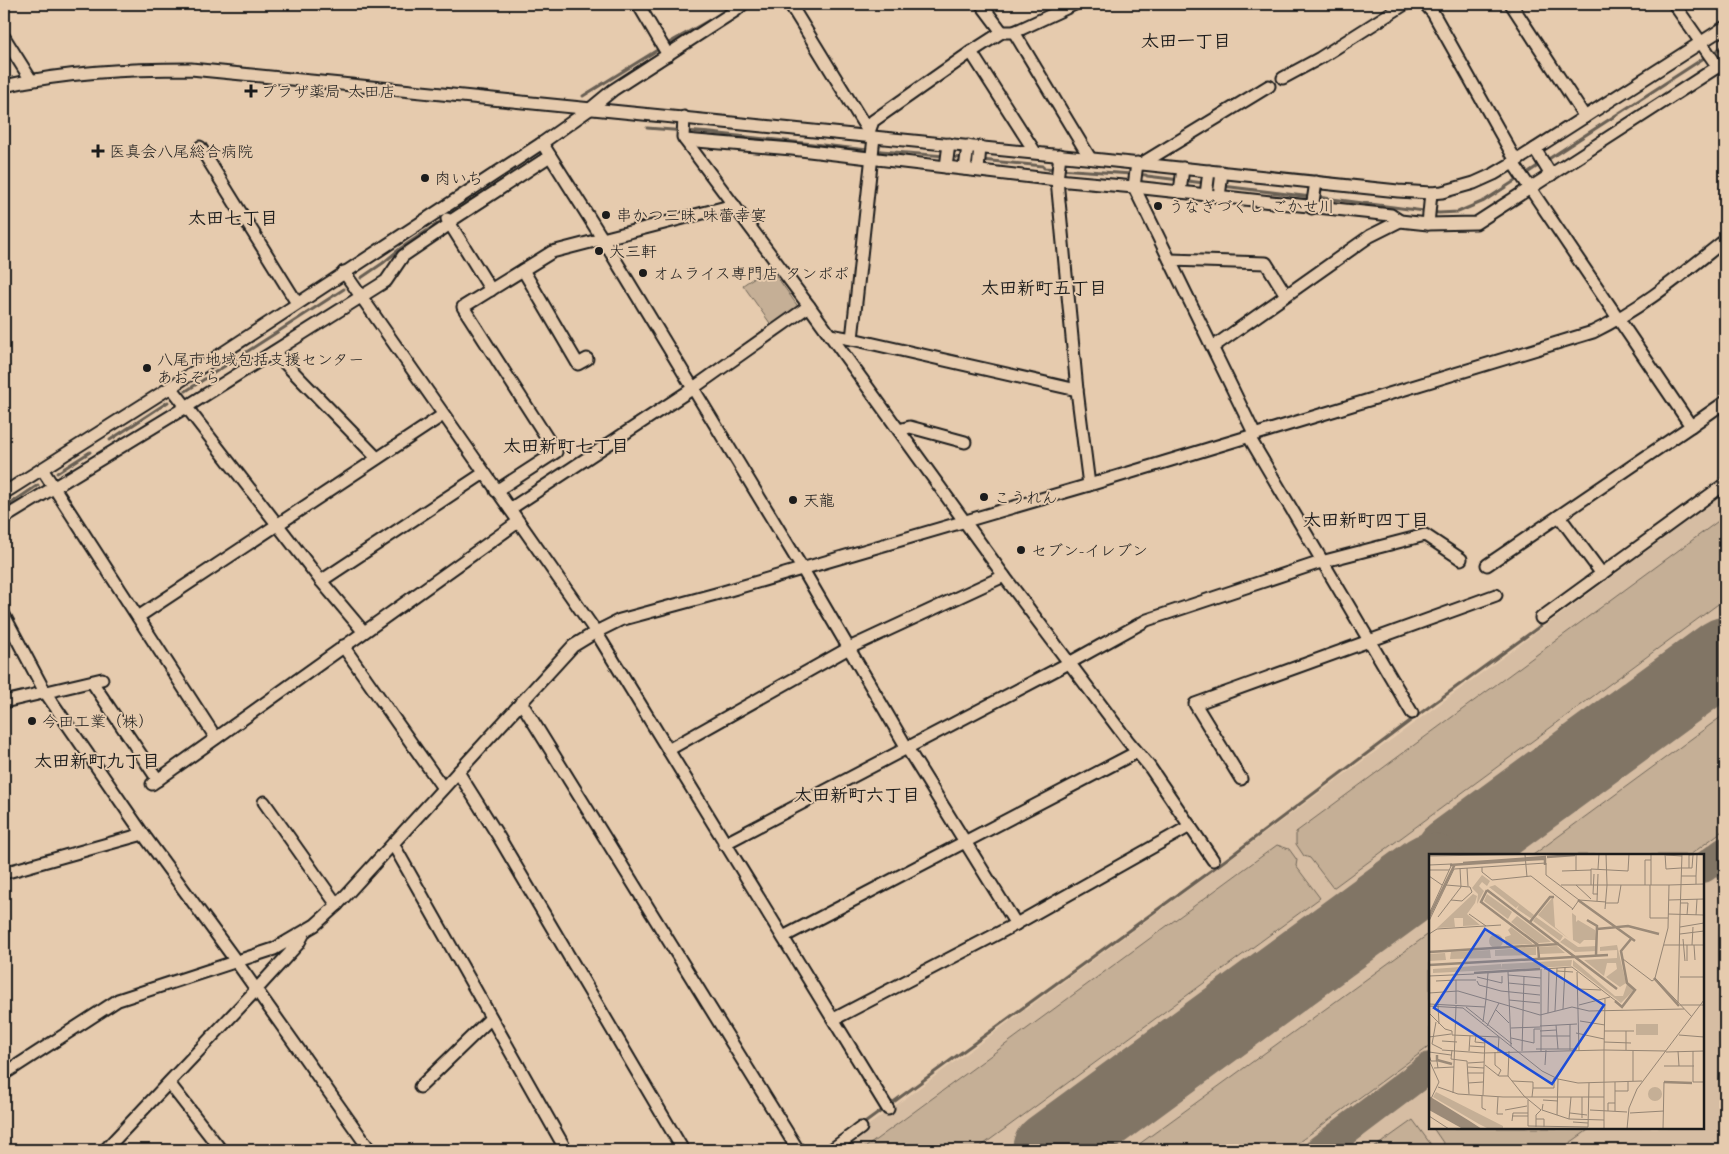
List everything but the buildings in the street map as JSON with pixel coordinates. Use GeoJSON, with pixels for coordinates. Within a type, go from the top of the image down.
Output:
{"type":"FeatureCollection","features":[{"type":"Feature","properties":{"kind":"street"},"geometry":{"type":"LineString","coordinates":[[638,4],[664,49]]}},
{"type":"Feature","properties":{"kind":"street"},"geometry":{"type":"LineString","coordinates":[[4,493],[542,143],[590,109],[664,49],[743,4]]}},
{"type":"Feature","properties":{"kind":"street"},"geometry":{"type":"LineString","coordinates":[[790,4],[871,137]]}},
{"type":"Feature","properties":{"kind":"street"},"geometry":{"type":"LineString","coordinates":[[981,4],[1008,32],[1090,158]]}},
{"type":"Feature","properties":{"kind":"street"},"geometry":{"type":"LineString","coordinates":[[852,339],[872,159],[872,121],[970,52],[1008,32],[1075,4]]}},
{"type":"Feature","properties":{"kind":"street"},"geometry":{"type":"LineString","coordinates":[[1283,78],[1320,58],[1405,4]]}},
{"type":"Feature","properties":{"kind":"street"},"geometry":{"type":"LineString","coordinates":[[1425,4],[1433,13],[1530,189],[1691,426]]}},
{"type":"Feature","properties":{"kind":"street"},"geometry":{"type":"LineString","coordinates":[[1512,4],[1585,117]]}},
{"type":"Feature","properties":{"kind":"street"},"geometry":{"type":"LineString","coordinates":[[684,130],[780,137],[792,149],[904,163],[1390,215],[1400,221],[1428,224],[1476,223],[1674,93],[1722,64],[1705,47],[1674,4]]}},
{"type":"Feature","properties":{"kind":"street"},"geometry":{"type":"LineString","coordinates":[[4,86],[68,74],[147,69],[191,69],[590,109],[684,130],[780,137],[794,132],[871,137],[905,145],[980,152],[1035,152],[1059,160],[1090,158],[1182,173],[1315,188],[1430,193],[1458,189],[1516,166],[1535,149],[1585,117],[1705,47],[1725,27]]}},
{"type":"Feature","properties":{"kind":"street"},"geometry":{"type":"LineString","coordinates":[[4,37],[31,80]]}},
{"type":"Feature","properties":{"kind":"street"},"geometry":{"type":"LineString","coordinates":[[970,52],[1035,152]]}},
{"type":"Feature","properties":{"kind":"street"},"geometry":{"type":"LineString","coordinates":[[1268,86],[1138,166],[1134,187],[1213,347],[1252,436],[1321,562],[1412,713]]}},
{"type":"Feature","properties":{"kind":"street"},"geometry":{"type":"LineString","coordinates":[[684,130],[734,205],[1004,576],[1149,766],[1213,860]]}},
{"type":"Feature","properties":{"kind":"street"},"geometry":{"type":"LineString","coordinates":[[792,149],[794,132]]}},
{"type":"Feature","properties":{"kind":"street"},"geometry":{"type":"LineString","coordinates":[[542,143],[602,238],[802,568],[907,748],[1016,924]]}},
{"type":"Feature","properties":{"kind":"street"},"geometry":{"type":"LineString","coordinates":[[904,163],[905,145]]}},
{"type":"Feature","properties":{"kind":"street"},"geometry":{"type":"LineString","coordinates":[[924,165],[927,146]]}},
{"type":"Feature","properties":{"kind":"street"},"geometry":{"type":"LineString","coordinates":[[200,147],[297,303]]}},
{"type":"Feature","properties":{"kind":"street"},"geometry":{"type":"LineString","coordinates":[[946,167],[949,149]]}},
{"type":"Feature","properties":{"kind":"street"},"geometry":{"type":"LineString","coordinates":[[1535,149],[1551,175]]}},
{"type":"Feature","properties":{"kind":"street"},"geometry":{"type":"LineString","coordinates":[[965,169],[967,150]]}},
{"type":"Feature","properties":{"kind":"street"},"geometry":{"type":"LineString","coordinates":[[978,170],[980,152]]}},
{"type":"Feature","properties":{"kind":"street"},"geometry":{"type":"LineString","coordinates":[[4,518],[186,407],[386,281],[403,256],[550,156]]}},
{"type":"Feature","properties":{"kind":"street"},"geometry":{"type":"LineString","coordinates":[[1059,160],[1058,180],[1077,390],[1089,484]]}},
{"type":"Feature","properties":{"kind":"street"},"geometry":{"type":"LineString","coordinates":[[1180,192],[1182,173]]}},
{"type":"Feature","properties":{"kind":"street"},"geometry":{"type":"LineString","coordinates":[[1206,195],[1208,176]]}},
{"type":"Feature","properties":{"kind":"street"},"geometry":{"type":"LineString","coordinates":[[1219,197],[1221,177]]}},
{"type":"Feature","properties":{"kind":"street"},"geometry":{"type":"LineString","coordinates":[[1312,208],[1315,188]]}},
{"type":"Feature","properties":{"kind":"street"},"geometry":{"type":"LineString","coordinates":[[1428,224],[1430,193]]}},
{"type":"Feature","properties":{"kind":"street"},"geometry":{"type":"LineString","coordinates":[[496,490],[556,452],[463,307],[552,252],[734,205]]}},
{"type":"Feature","properties":{"kind":"street"},"geometry":{"type":"LineString","coordinates":[[441,209],[491,290]]}},
{"type":"Feature","properties":{"kind":"street"},"geometry":{"type":"LineString","coordinates":[[1213,347],[1370,236],[1400,221]]}},
{"type":"Feature","properties":{"kind":"street"},"geometry":{"type":"LineString","coordinates":[[4,1074],[118,1000],[274,949],[315,926],[337,906],[573,646],[620,620],[1252,436],[1593,332],[1618,320],[1655,296],[1725,240]]}},
{"type":"Feature","properties":{"kind":"street"},"geometry":{"type":"LineString","coordinates":[[1170,260],[1266,263],[1286,295]]}},
{"type":"Feature","properties":{"kind":"street"},"geometry":{"type":"LineString","coordinates":[[523,270],[578,364],[587,359]]}},
{"type":"Feature","properties":{"kind":"street"},"geometry":{"type":"LineString","coordinates":[[344,272],[596,632],[724,844],[888,1109]]}},
{"type":"Feature","properties":{"kind":"street"},"geometry":{"type":"LineString","coordinates":[[510,509],[692,388],[809,306]]}},
{"type":"Feature","properties":{"kind":"street"},"geometry":{"type":"LineString","coordinates":[[830,335],[1077,390]]}},
{"type":"Feature","properties":{"kind":"street"},"geometry":{"type":"LineString","coordinates":[[274,352],[377,458]]}},
{"type":"Feature","properties":{"kind":"street"},"geometry":{"type":"LineString","coordinates":[[171,386],[321,581],[363,632]]}},
{"type":"Feature","properties":{"kind":"street"},"geometry":{"type":"LineString","coordinates":[[1487,565],[1725,402]]}},
{"type":"Feature","properties":{"kind":"street"},"geometry":{"type":"LineString","coordinates":[[138,617],[443,415]]}},
{"type":"Feature","properties":{"kind":"street"},"geometry":{"type":"LineString","coordinates":[[899,430],[910,427],[965,442]]}},
{"type":"Feature","properties":{"kind":"street"},"geometry":{"type":"LineString","coordinates":[[42,468],[216,738]]}},
{"type":"Feature","properties":{"kind":"street"},"geometry":{"type":"LineString","coordinates":[[321,581],[484,473]]}},
{"type":"Feature","properties":{"kind":"street"},"geometry":{"type":"LineString","coordinates":[[1541,618],[1725,484]]}},
{"type":"Feature","properties":{"kind":"street"},"geometry":{"type":"LineString","coordinates":[[1558,516],[1602,574]]}},
{"type":"Feature","properties":{"kind":"street"},"geometry":{"type":"LineString","coordinates":[[4,702],[97,680],[155,782],[518,522]]}},
{"type":"Feature","properties":{"kind":"street"},"geometry":{"type":"LineString","coordinates":[[724,844],[1147,620],[1321,562],[1425,535],[1462,559]]}},
{"type":"Feature","properties":{"kind":"street"},"geometry":{"type":"LineString","coordinates":[[668,750],[849,648],[1004,576]]}},
{"type":"Feature","properties":{"kind":"street"},"geometry":{"type":"LineString","coordinates":[[1241,780],[1195,704],[1496,595]]}},
{"type":"Feature","properties":{"kind":"street"},"geometry":{"type":"LineString","coordinates":[[4,615],[45,692],[143,834],[236,961],[368,1150]]}},
{"type":"Feature","properties":{"kind":"street"},"geometry":{"type":"LineString","coordinates":[[343,646],[443,788]]}},
{"type":"Feature","properties":{"kind":"street"},"geometry":{"type":"LineString","coordinates":[[521,702],[798,1150]]}},
{"type":"Feature","properties":{"kind":"street"},"geometry":{"type":"LineString","coordinates":[[783,937],[1137,752]]}},
{"type":"Feature","properties":{"kind":"street"},"geometry":{"type":"LineString","coordinates":[[458,772],[497,834],[683,1150]]}},
{"type":"Feature","properties":{"kind":"street"},"geometry":{"type":"LineString","coordinates":[[264,802],[337,906]]}},
{"type":"Feature","properties":{"kind":"street"},"geometry":{"type":"LineString","coordinates":[[834,1019],[1016,924],[1190,826]]}},
{"type":"Feature","properties":{"kind":"street"},"geometry":{"type":"LineString","coordinates":[[4,873],[143,834]]}},
{"type":"Feature","properties":{"kind":"street"},"geometry":{"type":"LineString","coordinates":[[393,844],[566,1150]]}},
{"type":"Feature","properties":{"kind":"street"},"geometry":{"type":"LineString","coordinates":[[105,1150],[256,990],[298,944],[304,933]]}},
{"type":"Feature","properties":{"kind":"street"},"geometry":{"type":"LineString","coordinates":[[420,1088],[491,1018]]}},
{"type":"Feature","properties":{"kind":"street"},"geometry":{"type":"LineString","coordinates":[[168,1083],[221,1150]]}},
{"type":"Feature","properties":{"kind":"street"},"geometry":{"type":"LineString","coordinates":[[831,1150],[861,1128]]}},
{"type":"Feature","properties":{"kind":"shaded area"},"geometry":{"type":"Polygon","coordinates":[[[770,267],[799,308],[772,326],[743,285],[770,267]]]}},
{"type":"Feature","properties":{"kind":"shaded area"},"geometry":{"type":"Polygon","coordinates":[[[1725,493],[1725,1150],[835,1150],[1268,831],[1725,493]]]}},
{"type":"Feature","properties":{"kind":"shaded area"},"geometry":{"type":"Polygon","coordinates":[[[1725,516],[1725,599],[1333,888],[1310,858],[1304,856],[1296,844],[1296,832],[1725,516]]]}},
{"type":"Feature","properties":{"kind":"shaded area"},"geometry":{"type":"Polygon","coordinates":[[[1725,714],[1725,829],[1691,854],[1534,854],[1725,714]]]}},
{"type":"Feature","properties":{"kind":"shaded area"},"geometry":{"type":"Polygon","coordinates":[[[1277,845],[1289,849],[1297,860],[1296,866],[1320,898],[976,1150],[862,1150],[1277,845]]]}},
{"type":"Feature","properties":{"kind":"shaded area"},"geometry":{"type":"Polygon","coordinates":[[[1429,934],[1429,1047],[1288,1150],[1131,1150],[1429,934]]]}},
{"type":"Feature","properties":{"kind":"shaded area"},"geometry":{"type":"Polygon","coordinates":[[[1413,1120],[1435,1150],[1371,1150],[1413,1120]]]}},
{"type":"Feature","properties":{"kind":"shaded area"},"geometry":{"type":"Polygon","coordinates":[[[1434,1129],[1590,1129],[1560,1150],[1448,1150],[1434,1129]]]}},
{"type":"Feature","properties":{"kind":"waterway"},"geometry":{"type":"LineString","coordinates":[[583,96],[713,18]]}},
{"type":"Feature","properties":{"kind":"waterway"},"geometry":{"type":"LineString","coordinates":[[1713,53],[1725,45]]}},
{"type":"Feature","properties":{"kind":"waterway"},"geometry":{"type":"LineString","coordinates":[[1317,197],[1439,213],[1458,212],[1484,201],[1707,56]]}},
{"type":"Feature","properties":{"kind":"waterway"},"geometry":{"type":"LineString","coordinates":[[647,128],[945,156]]}},
{"type":"Feature","properties":{"kind":"waterway"},"geometry":{"type":"LineString","coordinates":[[951,157],[1043,166],[1044,168],[1146,175],[1204,183]]}},
{"type":"Feature","properties":{"kind":"waterway"},"geometry":{"type":"LineString","coordinates":[[1223,186],[1311,197]]}},
{"type":"Feature","properties":{"kind":"waterway"},"geometry":{"type":"LineString","coordinates":[[361,278],[440,222]]}},
{"type":"Feature","properties":{"kind":"waterway"},"geometry":{"type":"LineString","coordinates":[[186,391],[344,289]]}},
{"type":"Feature","properties":{"kind":"waterway"},"geometry":{"type":"LineString","coordinates":[[110,440],[168,402]]}},
{"type":"Feature","properties":{"kind":"waterway"},"geometry":{"type":"LineString","coordinates":[[57,473],[90,452]]}},
{"type":"Feature","properties":{"kind":"waterway"},"geometry":{"type":"LineString","coordinates":[[4,508],[38,485]]}},
{"type":"Feature","properties":{"kind":"waterway"},"geometry":{"type":"LineString","coordinates":[[862,1125],[1224,861],[1422,712],[1606,578]]}},
{"type":"Feature","properties":{"kind":"taxiway"},"geometry":{"type":"LineString","coordinates":[[1704,867],[1725,852]]}},
{"type":"Feature","properties":{"kind":"taxiway"},"geometry":{"type":"LineString","coordinates":[[1425,875],[1429,881]]}},
{"type":"Feature","properties":{"kind":"taxiway"},"geometry":{"type":"LineString","coordinates":[[1320,1150],[1429,1068]]}},
{"type":"Feature","properties":{"kind":"runway"},"geometry":{"type":"LineString","coordinates":[[1453,854],[1725,655]]}},
{"type":"Feature","properties":{"kind":"runway"},"geometry":{"type":"LineString","coordinates":[[1050,1150],[1429,872]]}},
{"type":"Feature","properties":{"kind":"place","name":"プラザ薬局 太田店"},"geometry":{"type":"Point","coordinates":[251,91]}},
{"type":"Feature","properties":{"kind":"place","name":"医真会八尾総合病院"},"geometry":{"type":"Point","coordinates":[98,151]}},
{"type":"Feature","properties":{"kind":"place","name":"肉いち"},"geometry":{"type":"Point","coordinates":[425,178]}},
{"type":"Feature","properties":{"kind":"place","name":"うなぎづくし ごかせ川"},"geometry":{"type":"Point","coordinates":[1158,206]}},
{"type":"Feature","properties":{"kind":"place","name":"串かつ三昧 味蕾幸宴"},"geometry":{"type":"Point","coordinates":[606,215]}},
{"type":"Feature","properties":{"kind":"place","name":"大三軒"},"geometry":{"type":"Point","coordinates":[599,251]}},
{"type":"Feature","properties":{"kind":"place","name":"オムライス専門店 タンポポ"},"geometry":{"type":"Point","coordinates":[643,273]}},
{"type":"Feature","properties":{"kind":"place","name":"八尾市地域包括支援センター あおぞら"},"geometry":{"type":"Point","coordinates":[147,368]}},
{"type":"Feature","properties":{"kind":"place","name":"こうれん"},"geometry":{"type":"Point","coordinates":[984,497]}},
{"type":"Feature","properties":{"kind":"place","name":"天龍"},"geometry":{"type":"Point","coordinates":[793,500]}},
{"type":"Feature","properties":{"kind":"place","name":"セブン-イレブン"},"geometry":{"type":"Point","coordinates":[1021,550]}},
{"type":"Feature","properties":{"kind":"place","name":"今田工業（株）"},"geometry":{"type":"Point","coordinates":[32,721]}},
{"type":"Feature","properties":{"kind":"district","name":"太田一丁目"},"geometry":{"type":"Point","coordinates":[1186,41]}},
{"type":"Feature","properties":{"kind":"district","name":"太田七丁目"},"geometry":{"type":"Point","coordinates":[233,218]}},
{"type":"Feature","properties":{"kind":"district","name":"太田新町五丁目"},"geometry":{"type":"Point","coordinates":[1044,288]}},
{"type":"Feature","properties":{"kind":"district","name":"太田新町七丁目"},"geometry":{"type":"Point","coordinates":[566,446]}},
{"type":"Feature","properties":{"kind":"district","name":"太田新町四丁目"},"geometry":{"type":"Point","coordinates":[1366,520]}},
{"type":"Feature","properties":{"kind":"district","name":"太田新町九丁目"},"geometry":{"type":"Point","coordinates":[97,761]}},
{"type":"Feature","properties":{"kind":"district","name":"太田新町六丁目"},"geometry":{"type":"Point","coordinates":[857,795]}}]}
